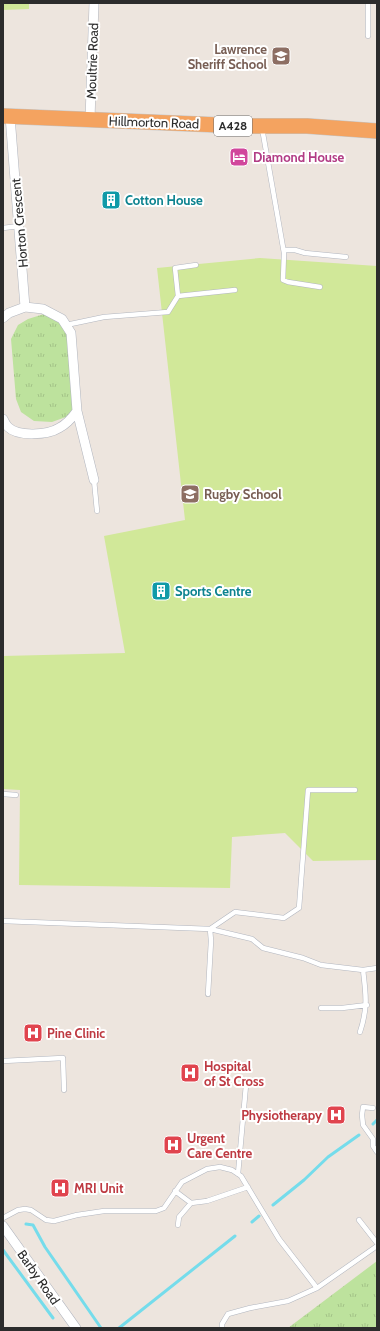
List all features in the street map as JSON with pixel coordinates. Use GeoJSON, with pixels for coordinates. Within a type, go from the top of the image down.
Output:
{"type":"FeatureCollection","features":[{"type":"Feature","properties":{"kind":"highway","name":"Hillmorton Road"},"geometry":{"type":"LineString","coordinates":[[7,116],[262,126],[307,126],[377,131]]}},
{"type":"Feature","properties":{"kind":"street","name":"Moultrie Road"},"geometry":{"type":"LineString","coordinates":[[90,119],[94,3]]}},
{"type":"Feature","properties":{"kind":"street","name":"Horton Crescent"},"geometry":{"type":"LineString","coordinates":[[7,116],[19,226],[25,307]]}},
{"type":"Feature","properties":{"kind":"street"},"geometry":{"type":"LineString","coordinates":[[3,318],[9,313],[25,307],[43,309],[62,319],[71,333],[77,411],[94,480]]}},
{"type":"Feature","properties":{"kind":"street"},"geometry":{"type":"LineString","coordinates":[[3,419],[8,427],[23,434],[40,434],[58,430],[68,422],[77,411]]}},
{"type":"Feature","properties":{"kind":"street","name":"Barby Road"},"geometry":{"type":"LineString","coordinates":[[3,1226],[76,1328]]}},
{"type":"Feature","properties":{"kind":"lane"},"geometry":{"type":"LineString","coordinates":[[368,3],[368,36]]}},
{"type":"Feature","properties":{"kind":"lane"},"geometry":{"type":"LineString","coordinates":[[262,126],[284,250],[283,280],[320,287]]}},
{"type":"Feature","properties":{"kind":"lane"},"geometry":{"type":"LineString","coordinates":[[3,228],[19,226]]}},
{"type":"Feature","properties":{"kind":"lane"},"geometry":{"type":"LineString","coordinates":[[284,250],[295,250],[305,253],[346,257]]}},
{"type":"Feature","properties":{"kind":"lane"},"geometry":{"type":"LineString","coordinates":[[66,325],[104,318],[168,312],[178,296],[175,268],[196,265]]}},
{"type":"Feature","properties":{"kind":"lane"},"geometry":{"type":"LineString","coordinates":[[178,296],[235,290]]}},
{"type":"Feature","properties":{"kind":"lane"},"geometry":{"type":"LineString","coordinates":[[94,480],[97,511]]}},
{"type":"Feature","properties":{"kind":"lane"},"geometry":{"type":"LineString","coordinates":[[210,929],[235,912],[284,918],[299,908],[308,790],[355,790]]}},
{"type":"Feature","properties":{"kind":"lane"},"geometry":{"type":"LineString","coordinates":[[3,794],[16,795]]}},
{"type":"Feature","properties":{"kind":"lane"},"geometry":{"type":"LineString","coordinates":[[3,921],[210,929],[252,939],[263,948],[303,958],[321,965],[363,970],[377,968]]}},
{"type":"Feature","properties":{"kind":"lane"},"geometry":{"type":"LineString","coordinates":[[208,994],[212,941],[210,929]]}},
{"type":"Feature","properties":{"kind":"lane"},"geometry":{"type":"LineString","coordinates":[[360,1032],[366,1005],[363,970]]}},
{"type":"Feature","properties":{"kind":"lane"},"geometry":{"type":"LineString","coordinates":[[321,1008],[342,1008],[366,1005]]}},
{"type":"Feature","properties":{"kind":"lane"},"geometry":{"type":"LineString","coordinates":[[3,1061],[63,1058],[64,1090]]}},
{"type":"Feature","properties":{"kind":"lane"},"geometry":{"type":"LineString","coordinates":[[238,1174],[246,1085]]}},
{"type":"Feature","properties":{"kind":"lane"},"geometry":{"type":"LineString","coordinates":[[373,1108],[363,1107],[362,1115],[363,1125],[372,1139],[377,1152]]}},
{"type":"Feature","properties":{"kind":"lane"},"geometry":{"type":"LineString","coordinates":[[3,1218],[18,1210],[25,1209],[31,1210],[46,1220],[54,1221],[77,1215],[104,1211],[156,1211],[164,1208],[182,1182],[207,1168],[232,1170],[241,1176],[279,1239],[318,1288]]}},
{"type":"Feature","properties":{"kind":"lane"},"geometry":{"type":"LineString","coordinates":[[178,1225],[179,1217],[191,1203],[207,1201],[248,1187]]}},
{"type":"Feature","properties":{"kind":"lane"},"geometry":{"type":"LineString","coordinates":[[175,1191],[191,1203]]}},
{"type":"Feature","properties":{"kind":"lane"},"geometry":{"type":"LineString","coordinates":[[222,1328],[222,1324],[228,1314],[250,1308],[288,1301],[318,1288],[377,1244],[359,1220]]}},
{"type":"Feature","properties":{"kind":"green space"},"geometry":{"type":"Polygon","coordinates":[[[3,3],[29,3],[29,9],[3,10],[3,3]]]}},
{"type":"Feature","properties":{"kind":"green space","name":"Rugby School"},"geometry":{"type":"Polygon","coordinates":[[[260,258],[377,266],[377,860],[313,861],[285,833],[232,837],[230,888],[19,885],[20,790],[3,789],[3,656],[125,653],[104,536],[185,520],[157,268],[260,258]]]}},
{"type":"Feature","properties":{"kind":"green space"},"geometry":{"type":"Polygon","coordinates":[[[44,314],[68,323],[76,409],[66,417],[52,422],[34,421],[21,412],[16,399],[11,339],[18,325],[28,319],[44,314]]]}},
{"type":"Feature","properties":{"kind":"green space"},"geometry":{"type":"Polygon","coordinates":[[[377,1261],[377,1328],[288,1328],[377,1261]]]}},
{"type":"Feature","properties":{"kind":"waterway"},"geometry":{"type":"LineString","coordinates":[[373,1124],[377,1120]]}},
{"type":"Feature","properties":{"kind":"waterway"},"geometry":{"type":"LineString","coordinates":[[273,1205],[304,1180],[328,1157],[359,1135]]}},
{"type":"Feature","properties":{"kind":"waterway"},"geometry":{"type":"LineString","coordinates":[[252,1222],[259,1216]]}},
{"type":"Feature","properties":{"kind":"waterway"},"geometry":{"type":"LineString","coordinates":[[26,1224],[33,1225],[45,1247],[101,1328]]}},
{"type":"Feature","properties":{"kind":"waterway"},"geometry":{"type":"LineString","coordinates":[[119,1328],[235,1236]]}},
{"type":"Feature","properties":{"kind":"waterway"},"geometry":{"type":"LineString","coordinates":[[3,1250],[53,1318]]}},
{"type":"Feature","properties":{"kind":"place","name":"Lawrence Sheriff School"},"geometry":{"type":"Point","coordinates":[281,56]}},
{"type":"Feature","properties":{"kind":"place","name":"Diamond House"},"geometry":{"type":"Point","coordinates":[239,157]}},
{"type":"Feature","properties":{"kind":"place","name":"Cotton House"},"geometry":{"type":"Point","coordinates":[111,200]}},
{"type":"Feature","properties":{"kind":"place","name":"Rugby School"},"geometry":{"type":"Point","coordinates":[190,494]}},
{"type":"Feature","properties":{"kind":"place","name":"Sports Centre"},"geometry":{"type":"Point","coordinates":[161,591]}},
{"type":"Feature","properties":{"kind":"place","name":"Pine Clinic"},"geometry":{"type":"Point","coordinates":[33,1033]}},
{"type":"Feature","properties":{"kind":"place","name":"Hospital of St Cross"},"geometry":{"type":"Point","coordinates":[190,1073]}},
{"type":"Feature","properties":{"kind":"place","name":"Physiotherapy"},"geometry":{"type":"Point","coordinates":[336,1115]}},
{"type":"Feature","properties":{"kind":"place","name":"Urgent Care Centre"},"geometry":{"type":"Point","coordinates":[173,1145]}},
{"type":"Feature","properties":{"kind":"place","name":"MRI Unit"},"geometry":{"type":"Point","coordinates":[60,1188]}}]}
